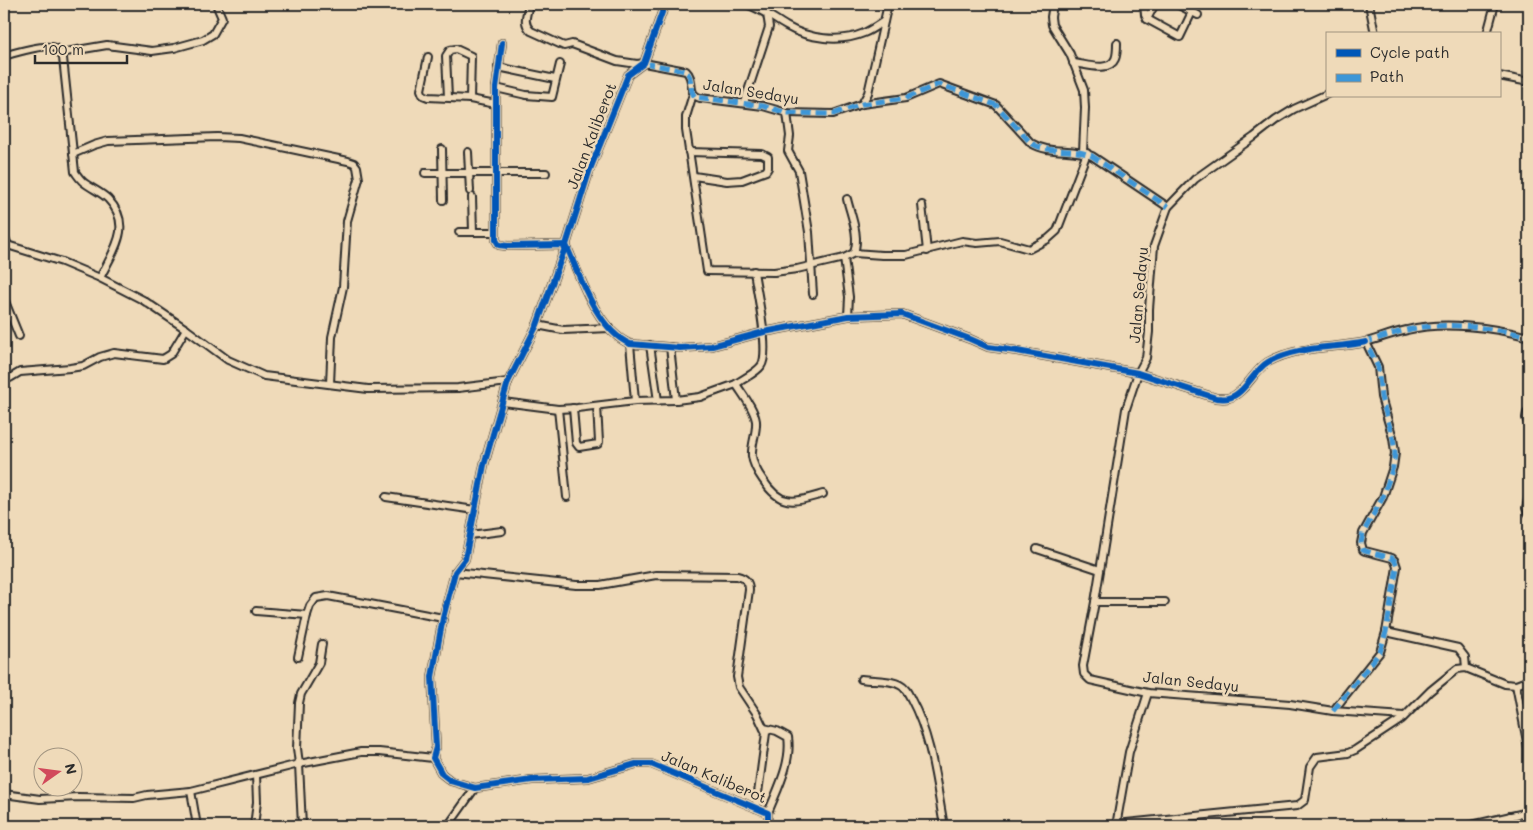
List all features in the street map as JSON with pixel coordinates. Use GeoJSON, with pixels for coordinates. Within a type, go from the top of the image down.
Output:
{"type":"FeatureCollection","features":[{"type":"Feature","properties":{"kind":"street"},"geometry":{"type":"LineString","coordinates":[[60,53],[107,45],[152,51],[174,48],[204,40],[213,34],[222,18],[216,4]]}},
{"type":"Feature","properties":{"kind":"street"},"geometry":{"type":"LineString","coordinates":[[529,4],[525,22],[531,31],[564,46],[572,44],[617,60],[637,64],[644,63]]}},
{"type":"Feature","properties":{"kind":"street","name":"Jalan Kaliberot"},"geometry":{"type":"LineString","coordinates":[[665,4],[644,63],[628,74],[589,172],[566,245],[537,325],[508,382],[484,465],[465,559],[455,572],[443,618],[432,676],[436,747],[433,758],[442,774],[451,781],[475,788],[532,780],[588,778],[644,763],[651,764],[768,813],[768,826]]}},
{"type":"Feature","properties":{"kind":"street"},"geometry":{"type":"LineString","coordinates":[[746,4],[762,9],[787,27],[809,37],[843,37],[864,33],[884,21]]}},
{"type":"Feature","properties":{"kind":"street"},"geometry":{"type":"LineString","coordinates":[[862,104],[868,93],[888,4]]}},
{"type":"Feature","properties":{"kind":"street"},"geometry":{"type":"LineString","coordinates":[[692,94],[685,123],[707,271],[774,272],[797,269],[811,264],[844,258],[854,253],[906,255],[962,241],[977,243],[1000,241],[1029,249],[1053,236],[1060,225],[1085,153],[1084,90],[1073,62],[1052,25],[1051,17],[1054,4]]}},
{"type":"Feature","properties":{"kind":"street"},"geometry":{"type":"LineString","coordinates":[[1144,4],[1147,19],[1180,37],[1195,13],[1177,4]]}},
{"type":"Feature","properties":{"kind":"street"},"geometry":{"type":"LineString","coordinates":[[1147,19],[1155,4]]}},
{"type":"Feature","properties":{"kind":"street"},"geometry":{"type":"LineString","coordinates":[[1369,4],[1375,32]]}},
{"type":"Feature","properties":{"kind":"street"},"geometry":{"type":"LineString","coordinates":[[1488,32],[1495,4]]}},
{"type":"Feature","properties":{"kind":"street"},"geometry":{"type":"LineString","coordinates":[[744,103],[769,27],[769,19],[766,13]]}},
{"type":"Feature","properties":{"kind":"street"},"geometry":{"type":"LineString","coordinates":[[502,43],[496,88],[497,244],[503,246],[566,245],[594,306],[610,328],[625,342],[630,344],[670,347],[712,346],[764,332],[848,316],[902,314],[988,347],[1138,373],[1216,398],[1229,398],[1239,392],[1266,363],[1284,354],[1317,347],[1348,346],[1408,329],[1446,325],[1483,328],[1529,337]]}},
{"type":"Feature","properties":{"kind":"street"},"geometry":{"type":"LineString","coordinates":[[1073,62],[1103,67],[1109,66],[1115,59],[1118,43]]}},
{"type":"Feature","properties":{"kind":"street"},"geometry":{"type":"LineString","coordinates":[[4,56],[19,50],[51,47],[60,53],[64,64],[74,172],[84,183],[108,199],[120,216],[122,227],[119,238],[100,278]]}},
{"type":"Feature","properties":{"kind":"street"},"geometry":{"type":"LineString","coordinates":[[448,97],[446,56],[450,50],[456,49],[471,56],[470,99]]}},
{"type":"Feature","properties":{"kind":"street"},"geometry":{"type":"LineString","coordinates":[[428,57],[421,92],[428,97],[470,99],[496,104]]}},
{"type":"Feature","properties":{"kind":"street","name":"Jalan Sedayu"},"geometry":{"type":"LineString","coordinates":[[644,63],[686,71],[691,77],[692,94],[700,98],[763,106],[787,113],[833,114],[862,104],[906,98],[939,84],[996,105],[1032,143],[1044,150],[1085,153]]}},
{"type":"Feature","properties":{"kind":"street"},"geometry":{"type":"LineString","coordinates":[[496,88],[526,95],[552,97],[560,64]]}},
{"type":"Feature","properties":{"kind":"street"},"geometry":{"type":"LineString","coordinates":[[498,67],[555,79]]}},
{"type":"Feature","properties":{"kind":"street"},"geometry":{"type":"LineString","coordinates":[[1500,76],[1529,82]]}},
{"type":"Feature","properties":{"kind":"street"},"geometry":{"type":"LineString","coordinates":[[1085,153],[1136,186],[1146,190],[1168,207],[1195,180],[1276,120],[1294,109],[1326,94]]}},
{"type":"Feature","properties":{"kind":"street"},"geometry":{"type":"LineString","coordinates":[[787,113],[790,136],[788,151],[799,172],[809,232],[813,294]]}},
{"type":"Feature","properties":{"kind":"street"},"geometry":{"type":"LineString","coordinates":[[73,154],[108,141],[217,137],[239,138],[354,163],[357,167],[359,179],[347,221],[343,287],[332,337],[330,384]]}},
{"type":"Feature","properties":{"kind":"street"},"geometry":{"type":"LineString","coordinates":[[442,149],[443,200]]}},
{"type":"Feature","properties":{"kind":"street"},"geometry":{"type":"LineString","coordinates":[[468,152],[473,232]]}},
{"type":"Feature","properties":{"kind":"street"},"geometry":{"type":"LineString","coordinates":[[689,152],[762,154],[768,157],[768,168],[766,171],[742,180],[727,181],[694,176]]}},
{"type":"Feature","properties":{"kind":"street"},"geometry":{"type":"LineString","coordinates":[[425,173],[546,173]]}},
{"type":"Feature","properties":{"kind":"street"},"geometry":{"type":"LineString","coordinates":[[846,199],[855,231],[856,246],[854,253]]}},
{"type":"Feature","properties":{"kind":"street"},"geometry":{"type":"LineString","coordinates":[[922,205],[927,250]]}},
{"type":"Feature","properties":{"kind":"street","name":"Jalan Sedayu"},"geometry":{"type":"LineString","coordinates":[[1168,207],[1154,246],[1149,308],[1150,332],[1146,358],[1138,373],[1126,410],[1083,666],[1084,674],[1090,680],[1148,693],[1290,704],[1333,711],[1404,716]]}},
{"type":"Feature","properties":{"kind":"street"},"geometry":{"type":"LineString","coordinates":[[459,232],[496,232]]}},
{"type":"Feature","properties":{"kind":"street"},"geometry":{"type":"LineString","coordinates":[[4,235],[6,244],[62,262],[100,278],[143,300],[228,360],[244,369],[264,376],[368,389],[458,388],[508,382]]}},
{"type":"Feature","properties":{"kind":"street"},"geometry":{"type":"LineString","coordinates":[[844,258],[849,297],[848,316]]}},
{"type":"Feature","properties":{"kind":"street"},"geometry":{"type":"LineString","coordinates":[[503,402],[558,409],[573,408],[636,401],[700,397],[736,384],[762,365],[765,349],[754,271]]}},
{"type":"Feature","properties":{"kind":"street"},"geometry":{"type":"LineString","coordinates":[[4,299],[19,336]]}},
{"type":"Feature","properties":{"kind":"street"},"geometry":{"type":"LineString","coordinates":[[4,310],[12,316]]}},
{"type":"Feature","properties":{"kind":"street"},"geometry":{"type":"LineString","coordinates":[[537,325],[563,330],[610,328]]}},
{"type":"Feature","properties":{"kind":"street"},"geometry":{"type":"LineString","coordinates":[[10,378],[20,372],[83,366],[100,357],[114,353],[163,359],[171,354],[186,329]]}},
{"type":"Feature","properties":{"kind":"street"},"geometry":{"type":"LineString","coordinates":[[1333,711],[1380,652],[1386,632],[1396,563],[1392,558],[1363,550],[1360,543],[1389,480],[1393,467],[1395,446],[1381,397],[1378,367],[1366,342]]}},
{"type":"Feature","properties":{"kind":"street"},"geometry":{"type":"LineString","coordinates":[[630,344],[636,401]]}},
{"type":"Feature","properties":{"kind":"street"},"geometry":{"type":"LineString","coordinates":[[650,345],[658,400]]}},
{"type":"Feature","properties":{"kind":"street"},"geometry":{"type":"LineString","coordinates":[[670,347],[676,400]]}},
{"type":"Feature","properties":{"kind":"street"},"geometry":{"type":"LineString","coordinates":[[736,384],[753,411],[756,421],[752,453],[756,470],[773,495],[784,501],[795,502],[823,494]]}},
{"type":"Feature","properties":{"kind":"street"},"geometry":{"type":"LineString","coordinates":[[573,408],[576,443],[579,447],[600,442],[597,406]]}},
{"type":"Feature","properties":{"kind":"street"},"geometry":{"type":"LineString","coordinates":[[558,409],[567,497]]}},
{"type":"Feature","properties":{"kind":"street"},"geometry":{"type":"LineString","coordinates":[[1529,412],[1526,418],[1529,426]]}},
{"type":"Feature","properties":{"kind":"street"},"geometry":{"type":"LineString","coordinates":[[1529,496],[1526,508],[1529,514]]}},
{"type":"Feature","properties":{"kind":"street"},"geometry":{"type":"LineString","coordinates":[[386,497],[475,510]]}},
{"type":"Feature","properties":{"kind":"street"},"geometry":{"type":"LineString","coordinates":[[470,535],[502,531]]}},
{"type":"Feature","properties":{"kind":"street"},"geometry":{"type":"LineString","coordinates":[[1037,549],[1100,570]]}},
{"type":"Feature","properties":{"kind":"street"},"geometry":{"type":"LineString","coordinates":[[455,572],[576,585],[600,585],[656,575],[737,576],[747,580],[749,590],[737,677],[744,696],[757,714],[766,733],[756,808]]}},
{"type":"Feature","properties":{"kind":"street"},"geometry":{"type":"LineString","coordinates":[[298,657],[307,615],[310,606],[316,598],[328,596],[443,618]]}},
{"type":"Feature","properties":{"kind":"street"},"geometry":{"type":"LineString","coordinates":[[1095,602],[1165,602]]}},
{"type":"Feature","properties":{"kind":"street"},"geometry":{"type":"LineString","coordinates":[[256,611],[307,615]]}},
{"type":"Feature","properties":{"kind":"street"},"geometry":{"type":"LineString","coordinates":[[1386,632],[1458,648],[1465,657],[1466,668]]}},
{"type":"Feature","properties":{"kind":"street"},"geometry":{"type":"LineString","coordinates":[[302,826],[297,748],[299,703],[301,694],[319,663],[322,644]]}},
{"type":"Feature","properties":{"kind":"street"},"geometry":{"type":"LineString","coordinates":[[1148,693],[1129,752],[1116,825],[1297,806],[1305,800],[1310,767],[1317,757],[1352,752],[1404,716],[1457,669],[1466,668],[1505,684],[1516,685],[1529,680]]}},
{"type":"Feature","properties":{"kind":"street"},"geometry":{"type":"LineString","coordinates":[[861,680],[901,685],[907,691],[918,710],[926,732],[944,826]]}},
{"type":"Feature","properties":{"kind":"street"},"geometry":{"type":"LineString","coordinates":[[1516,685],[1529,752]]}},
{"type":"Feature","properties":{"kind":"street"},"geometry":{"type":"LineString","coordinates":[[764,728],[788,737],[790,747],[785,768],[768,813]]}},
{"type":"Feature","properties":{"kind":"street"},"geometry":{"type":"LineString","coordinates":[[4,794],[40,799],[78,797],[134,798],[166,792],[191,791],[299,764],[362,752],[433,758]]}},
{"type":"Feature","properties":{"kind":"street"},"geometry":{"type":"LineString","coordinates":[[254,826],[257,802],[256,775]]}},
{"type":"Feature","properties":{"kind":"street"},"geometry":{"type":"LineString","coordinates":[[448,826],[475,788]]}},
{"type":"Feature","properties":{"kind":"street"},"geometry":{"type":"LineString","coordinates":[[191,791],[196,826]]}},
{"type":"Feature","properties":{"kind":"street"},"geometry":{"type":"LineString","coordinates":[[1467,826],[1488,824],[1529,812]]}},
{"type":"Feature","properties":{"kind":"street"},"geometry":{"type":"LineString","coordinates":[[1510,816],[1512,826]]}},
{"type":"Feature","properties":{"kind":"marked path"},"geometry":{"type":"LineString","coordinates":[[644,63],[686,71],[690,77],[695,97],[763,106],[787,113],[833,114],[862,104],[906,98],[939,84],[996,105],[1031,143],[1038,147],[1085,153],[1092,156],[1168,207]]}},
{"type":"Feature","properties":{"kind":"marked path"},"geometry":{"type":"LineString","coordinates":[[1333,711],[1380,652],[1386,632],[1397,567],[1392,558],[1365,551],[1361,543],[1363,533],[1383,497],[1393,467],[1395,453],[1393,438],[1381,397],[1378,367],[1366,342],[1407,330],[1436,326],[1468,326],[1500,330],[1529,337]]}},
{"type":"Feature","properties":{"kind":"cycle path"},"geometry":{"type":"LineString","coordinates":[[665,4],[644,63],[628,75],[589,172],[566,245],[537,325],[508,382],[484,465],[465,559],[455,572],[443,618],[432,677],[436,747],[433,758],[442,774],[451,781],[475,788],[532,780],[588,778],[636,764],[651,764],[768,813],[768,826]]}},
{"type":"Feature","properties":{"kind":"cycle path"},"geometry":{"type":"LineString","coordinates":[[502,43],[496,88],[496,240],[499,245],[508,246],[566,245],[599,315],[618,337],[630,344],[680,348],[712,346],[764,332],[848,316],[902,314],[988,347],[1138,373],[1216,398],[1228,398],[1239,392],[1268,362],[1280,357],[1304,350],[1366,342]]}}]}
